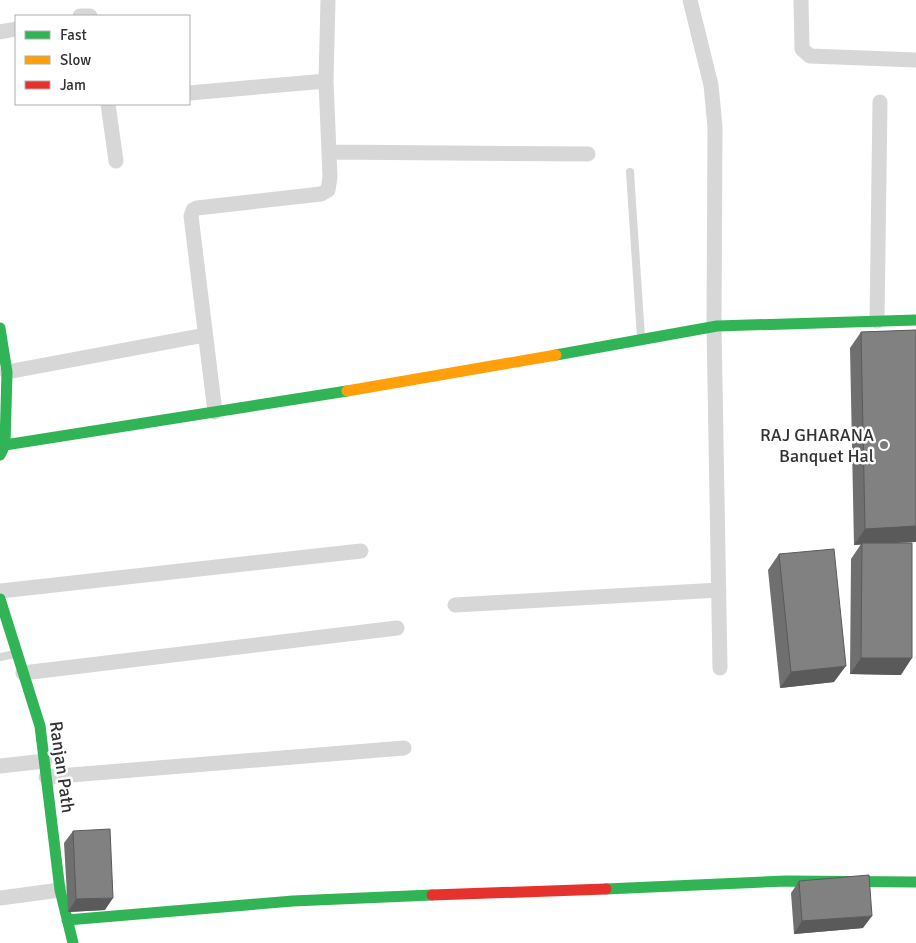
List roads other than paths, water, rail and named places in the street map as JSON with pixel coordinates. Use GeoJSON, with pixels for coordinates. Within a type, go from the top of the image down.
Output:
{"type":"FeatureCollection","features":[{"type":"Feature","properties":{"kind":"street"},"geometry":{"type":"LineString","coordinates":[[214,412],[191,216],[193,210],[205,206],[325,193],[330,185],[326,81],[328,0]]}},
{"type":"Feature","properties":{"kind":"street"},"geometry":{"type":"LineString","coordinates":[[690,0],[711,85],[715,127],[714,326],[720,668]]}},
{"type":"Feature","properties":{"kind":"street"},"geometry":{"type":"LineString","coordinates":[[801,0],[802,49],[810,56],[916,60]]}},
{"type":"Feature","properties":{"kind":"street"},"geometry":{"type":"LineString","coordinates":[[0,32],[15,29]]}},
{"type":"Feature","properties":{"kind":"street"},"geometry":{"type":"LineString","coordinates":[[190,93],[326,81]]}},
{"type":"Feature","properties":{"kind":"street"},"geometry":{"type":"LineString","coordinates":[[877,321],[880,102]]}},
{"type":"Feature","properties":{"kind":"street"},"geometry":{"type":"LineString","coordinates":[[108,105],[116,162]]}},
{"type":"Feature","properties":{"kind":"street"},"geometry":{"type":"LineString","coordinates":[[329,152],[588,154]]}},
{"type":"Feature","properties":{"kind":"street"},"geometry":{"type":"LineString","coordinates":[[0,328],[4,363],[2,450],[214,412],[399,383],[714,326],[916,320]]}},
{"type":"Feature","properties":{"kind":"street"},"geometry":{"type":"LineString","coordinates":[[4,363],[205,335]]}},
{"type":"Feature","properties":{"kind":"street"},"geometry":{"type":"LineString","coordinates":[[0,591],[361,551]]}},
{"type":"Feature","properties":{"kind":"street"},"geometry":{"type":"LineString","coordinates":[[455,605],[719,590]]}},
{"type":"Feature","properties":{"kind":"street","name":"Ranjan Path"},"geometry":{"type":"LineString","coordinates":[[0,599],[40,726],[60,890],[73,943]]}},
{"type":"Feature","properties":{"kind":"street"},"geometry":{"type":"LineString","coordinates":[[24,673],[397,628]]}},
{"type":"Feature","properties":{"kind":"street"},"geometry":{"type":"LineString","coordinates":[[46,777],[404,748]]}},
{"type":"Feature","properties":{"kind":"street"},"geometry":{"type":"LineString","coordinates":[[0,766],[44,761]]}},
{"type":"Feature","properties":{"kind":"street"},"geometry":{"type":"LineString","coordinates":[[67,920],[256,904],[498,892],[705,883],[860,879],[916,882]]}},
{"type":"Feature","properties":{"kind":"street"},"geometry":{"type":"LineString","coordinates":[[0,898],[60,890]]}},
{"type":"Feature","properties":{"kind":"lane"},"geometry":{"type":"LineString","coordinates":[[630,172],[641,339]]}},
{"type":"Feature","properties":{"kind":"lane"},"geometry":{"type":"LineString","coordinates":[[0,657],[17,654]]}},
{"type":"Feature","properties":{"kind":"place","name":"RAJ GHARANA Banquet Hal"},"geometry":{"type":"Point","coordinates":[884,445]}}]}
